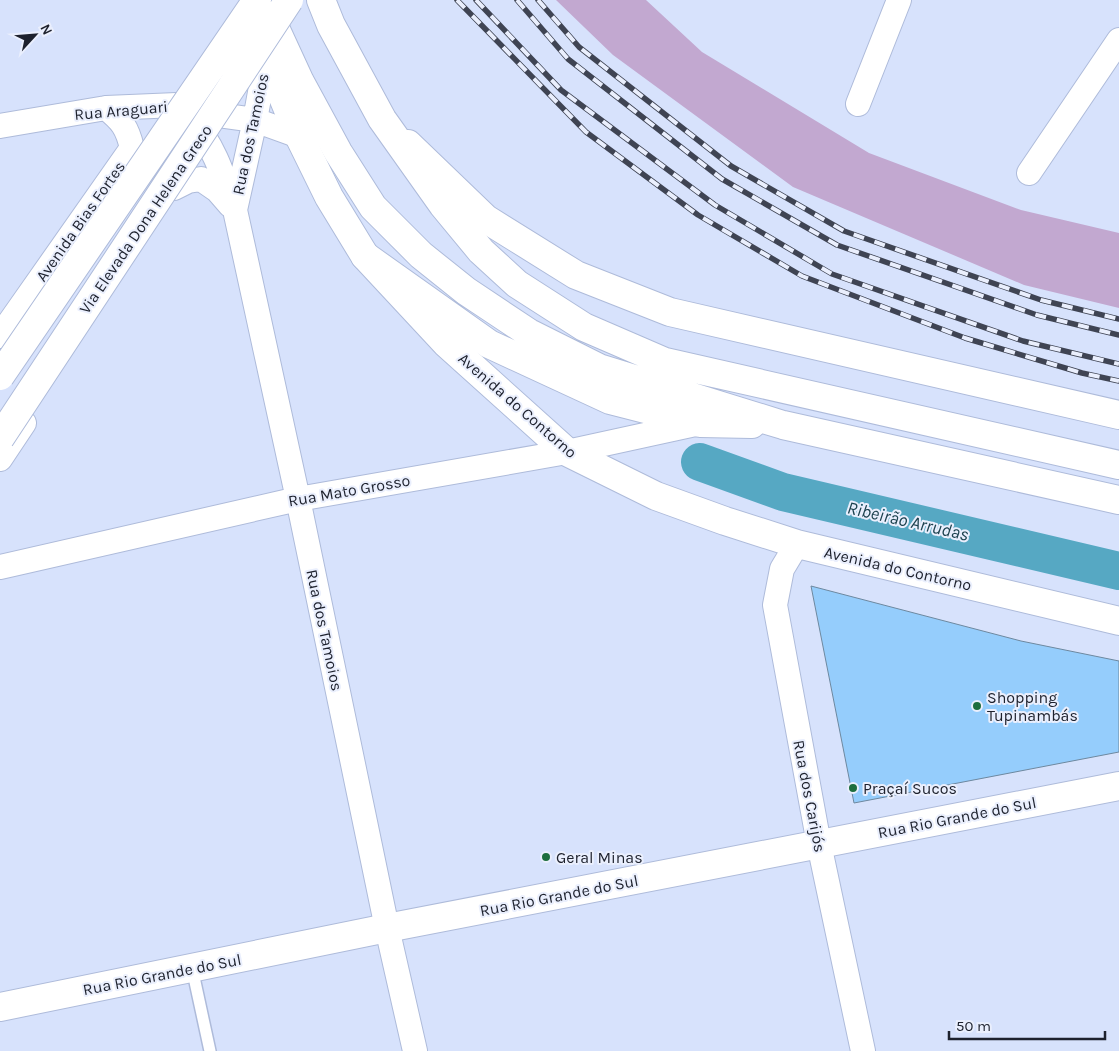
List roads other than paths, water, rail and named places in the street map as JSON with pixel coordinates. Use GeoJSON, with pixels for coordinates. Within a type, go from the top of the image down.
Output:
{"type":"FeatureCollection","features":[{"type":"Feature","properties":{"kind":"main road","name":"Avenida do Contorno"},"geometry":{"type":"LineString","coordinates":[[244,0],[266,59],[299,136],[329,197],[365,256],[446,343],[567,452],[656,496],[797,544],[1119,621]]}},
{"type":"Feature","properties":{"kind":"main road","name":"Via Elevada Dona Helena Greco"},"geometry":{"type":"LineString","coordinates":[[0,376],[257,0]]}},
{"type":"Feature","properties":{"kind":"main road"},"geometry":{"type":"LineString","coordinates":[[262,0],[300,82],[338,152],[373,207],[420,255],[466,291],[515,323],[599,368],[783,425],[1119,500]]}},
{"type":"Feature","properties":{"kind":"main road","name":"Via Elevada Dona Helena Greco"},"geometry":{"type":"LineString","coordinates":[[0,438],[289,0]]}},
{"type":"Feature","properties":{"kind":"main road"},"geometry":{"type":"LineString","coordinates":[[321,0],[331,25],[382,119],[443,205],[481,250],[517,284],[584,327],[665,362],[1119,465]]}},
{"type":"Feature","properties":{"kind":"main road"},"geometry":{"type":"LineString","coordinates":[[382,119],[486,219],[576,275],[670,312],[1119,415]]}},
{"type":"Feature","properties":{"kind":"main road"},"geometry":{"type":"LineString","coordinates":[[365,256],[488,344],[610,400],[700,423],[783,425]]}},
{"type":"Feature","properties":{"kind":"main road","name":"Rua Rio Grande do Sul"},"geometry":{"type":"LineString","coordinates":[[0,1007],[386,928],[1119,786]]}},
{"type":"Feature","properties":{"kind":"street"},"geometry":{"type":"LineString","coordinates":[[858,104],[899,0]]}},
{"type":"Feature","properties":{"kind":"street"},"geometry":{"type":"LineString","coordinates":[[1028,173],[1119,40]]}},
{"type":"Feature","properties":{"kind":"street","name":"Rua dos Tamoios"},"geometry":{"type":"LineString","coordinates":[[235,210],[266,59]]}},
{"type":"Feature","properties":{"kind":"street","name":"Rua dos Tamoios"},"geometry":{"type":"LineString","coordinates":[[177,106],[195,124],[209,145],[235,210],[298,499],[386,928],[415,1051]]}},
{"type":"Feature","properties":{"kind":"street","name":"Rua Araguari"},"geometry":{"type":"LineString","coordinates":[[0,126],[106,108],[177,106],[204,113],[255,120],[299,136]]}},
{"type":"Feature","properties":{"kind":"street","name":"Avenida Bias Fortes"},"geometry":{"type":"LineString","coordinates":[[0,336],[132,148],[129,134],[122,120],[106,108]]}},
{"type":"Feature","properties":{"kind":"street"},"geometry":{"type":"LineString","coordinates":[[0,460],[174,188],[172,175],[166,159],[156,152],[132,148]]}},
{"type":"Feature","properties":{"kind":"street","name":"Rua dos Tamoios"},"geometry":{"type":"LineString","coordinates":[[174,188],[188,181],[201,178],[217,190],[235,210]]}},
{"type":"Feature","properties":{"kind":"street","name":"Rua Mato Grosso"},"geometry":{"type":"LineString","coordinates":[[0,567],[298,499],[567,452],[700,423]]}},
{"type":"Feature","properties":{"kind":"street","name":"Rua dos Carijós"},"geometry":{"type":"LineString","coordinates":[[797,544],[782,569],[774,605],[819,844],[863,1051]]}},
{"type":"Feature","properties":{"kind":"lane"},"geometry":{"type":"LineString","coordinates":[[192,968],[210,1051]]}},
{"type":"Feature","properties":{"kind":"waterway","name":"Ribeirão Arrudas"},"geometry":{"type":"LineString","coordinates":[[700,462],[783,492],[1119,571]]}},
{"type":"Feature","properties":{"kind":"railway"},"geometry":{"type":"LineString","coordinates":[[457,0],[586,132],[698,215],[802,276],[965,338],[1082,373],[1119,381]]}},
{"type":"Feature","properties":{"kind":"railway"},"geometry":{"type":"LineString","coordinates":[[476,0],[561,90],[715,205],[832,274],[1023,341],[1119,364]]}},
{"type":"Feature","properties":{"kind":"railway"},"geometry":{"type":"LineString","coordinates":[[517,0],[568,59],[722,179],[837,245],[1037,315],[1119,335]]}},
{"type":"Feature","properties":{"kind":"railway"},"geometry":{"type":"LineString","coordinates":[[538,0],[579,47],[731,166],[844,231],[1041,300],[1119,319]]}},
{"type":"Feature","properties":{"kind":"place","name":"Shopping Tupinambás"},"geometry":{"type":"Point","coordinates":[977,706]}},
{"type":"Feature","properties":{"kind":"place","name":"Praçaí Sucos"},"geometry":{"type":"Point","coordinates":[853,788]}},
{"type":"Feature","properties":{"kind":"place","name":"Geral Minas"},"geometry":{"type":"Point","coordinates":[546,857]}}]}
